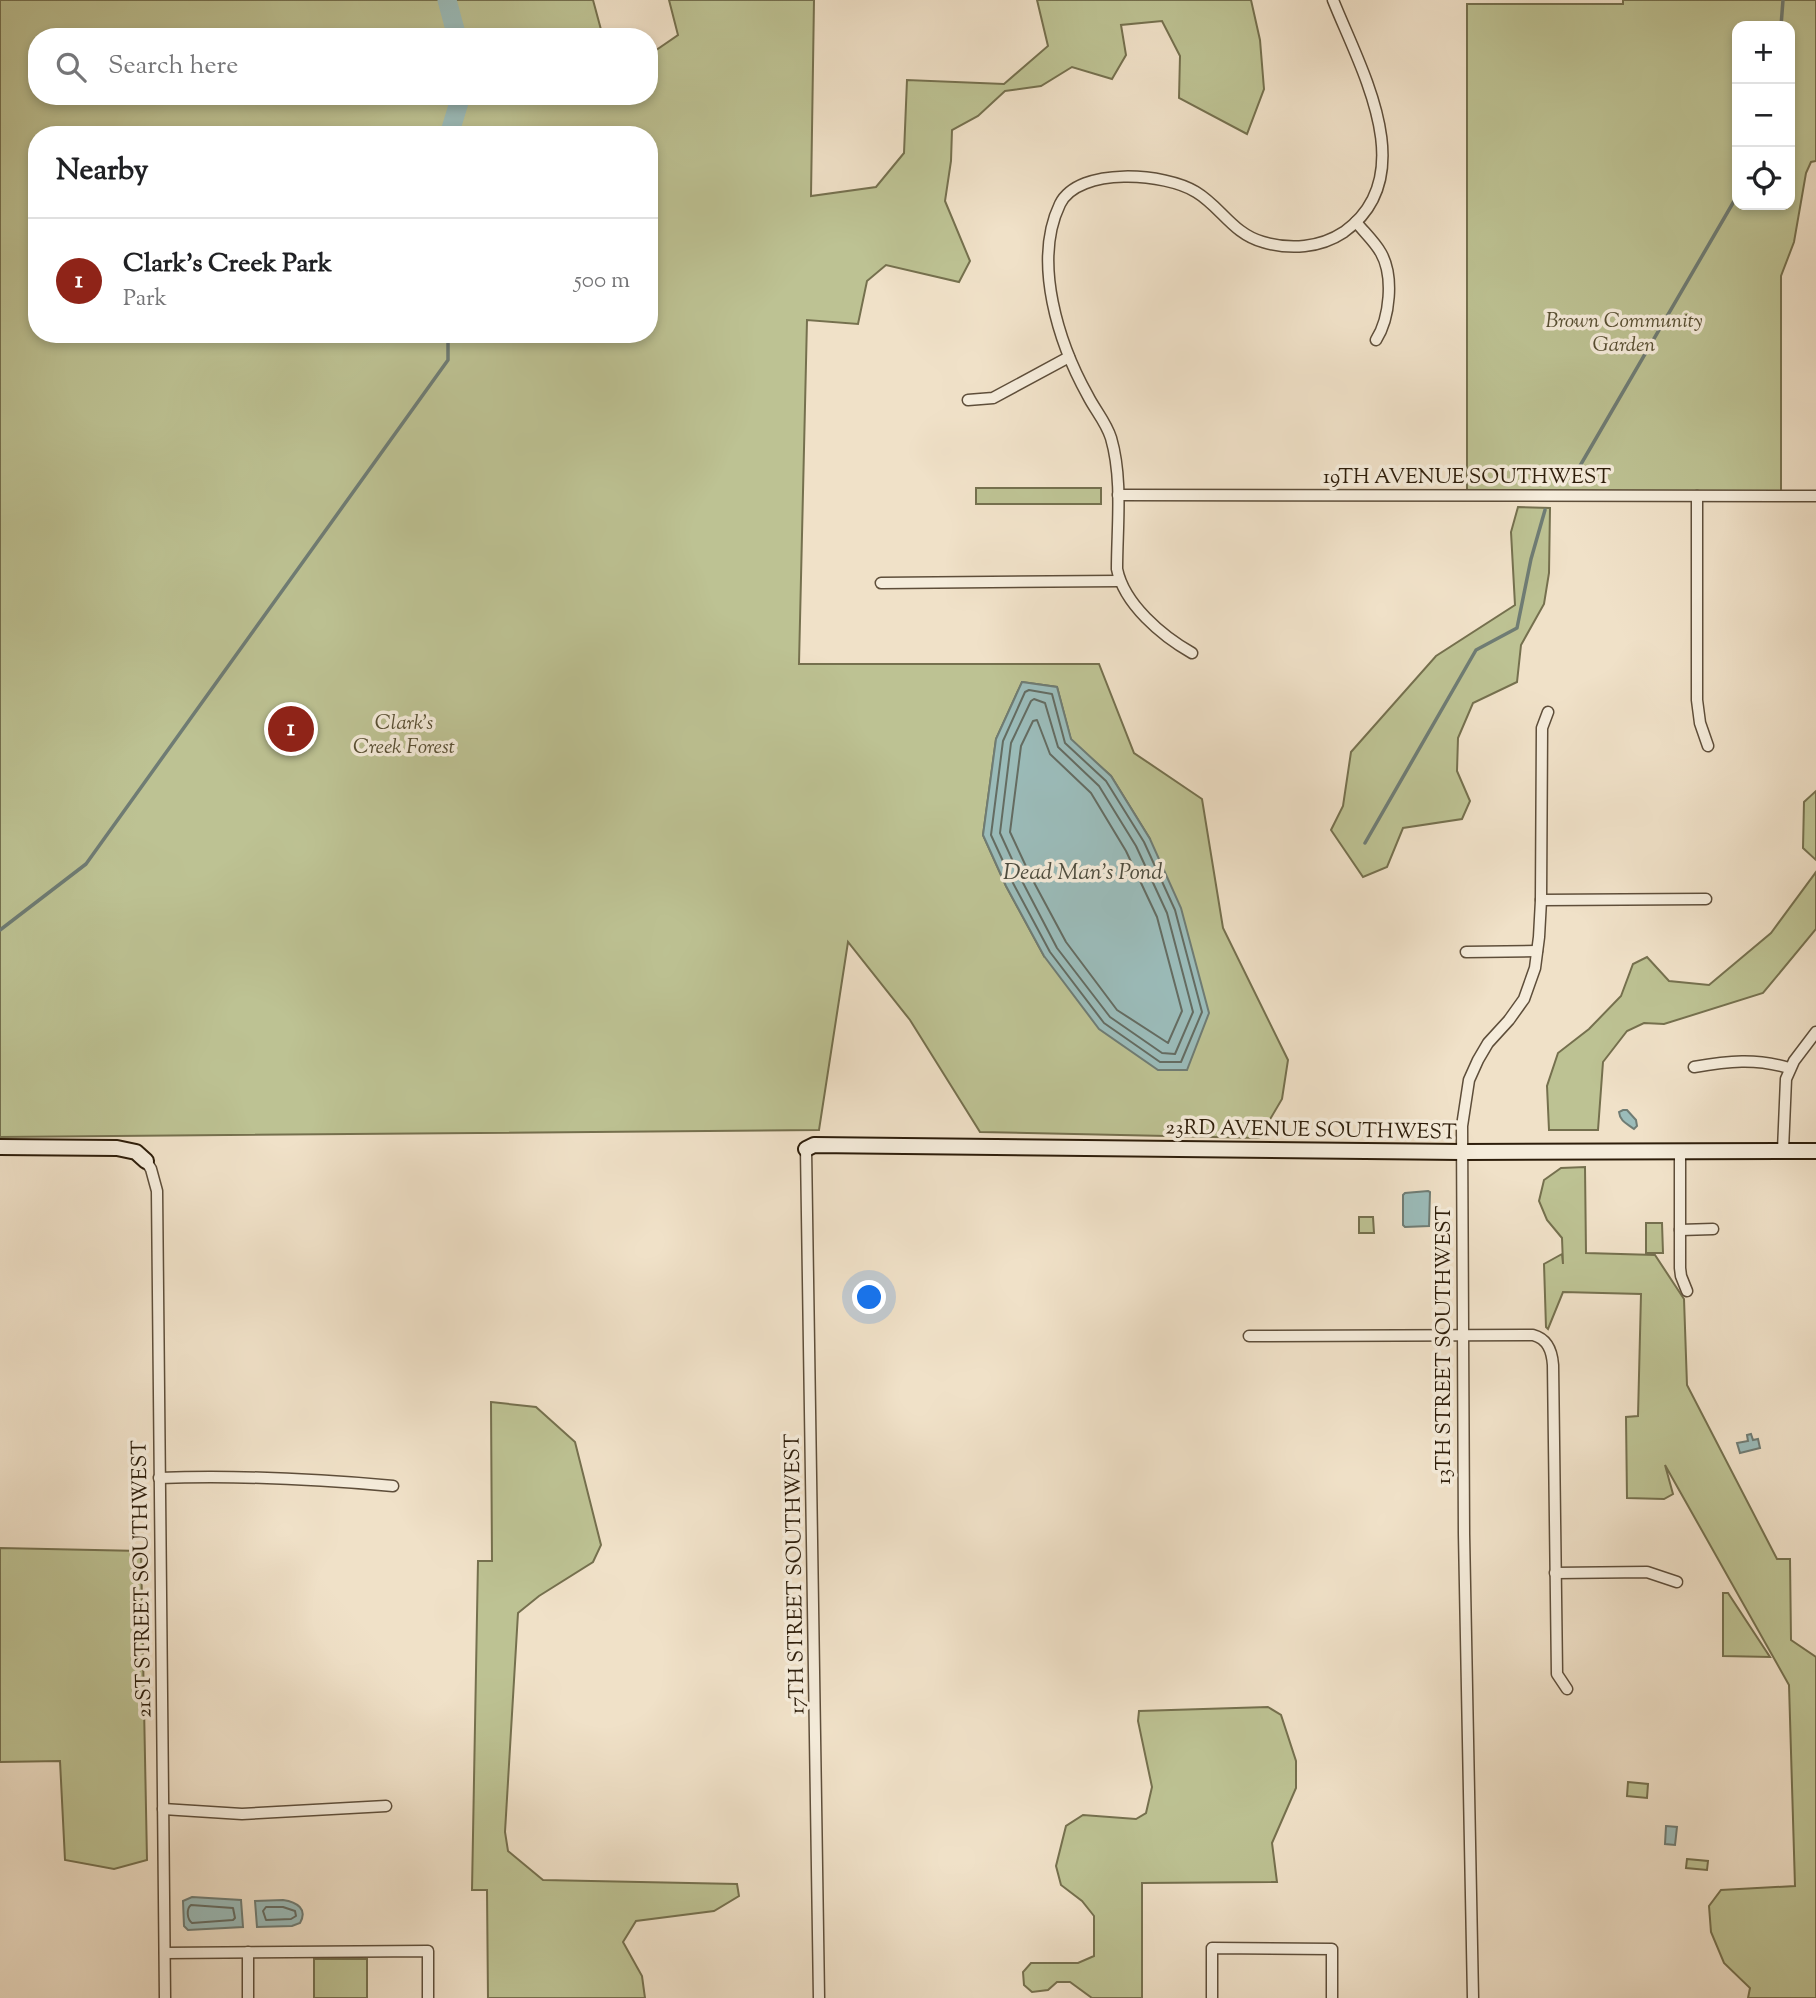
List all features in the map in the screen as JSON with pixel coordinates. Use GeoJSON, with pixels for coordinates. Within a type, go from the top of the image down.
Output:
{"type":"FeatureCollection","features":[{"type":"Feature","properties":{"kind":"street"},"geometry":{"type":"LineString","coordinates":[[1192,653],[1156,628],[1119,581],[1116,569],[1118,495],[1110,435],[1069,357],[1053,313],[1049,269],[1052,228],[1062,201],[1076,188],[1089,181],[1104,178],[1169,180],[1197,192],[1240,232],[1263,243],[1279,246],[1317,244],[1340,234],[1356,222],[1368,207],[1381,178],[1382,141],[1359,57],[1333,0]]}},
{"type":"Feature","properties":{"kind":"street"},"geometry":{"type":"LineString","coordinates":[[1356,222],[1382,254],[1387,273],[1385,320],[1376,340]]}},
{"type":"Feature","properties":{"kind":"street"},"geometry":{"type":"LineString","coordinates":[[968,400],[993,398],[1069,357]]}},
{"type":"Feature","properties":{"kind":"street","name":"19TH AVENUE SOUTHWEST"},"geometry":{"type":"LineString","coordinates":[[1118,495],[1816,496]]}},
{"type":"Feature","properties":{"kind":"street"},"geometry":{"type":"LineString","coordinates":[[1697,496],[1697,700],[1700,723],[1708,746]]}},
{"type":"Feature","properties":{"kind":"street"},"geometry":{"type":"LineString","coordinates":[[881,583],[1119,581]]}},
{"type":"Feature","properties":{"kind":"street","name":"13TH STREET SOUTHWEST"},"geometry":{"type":"LineString","coordinates":[[1473,1998],[1464,1534],[1461,1153],[1469,1080],[1488,1043],[1524,999],[1535,968],[1541,900],[1541,746],[1542,728],[1548,712]]}},
{"type":"Feature","properties":{"kind":"street"},"geometry":{"type":"LineString","coordinates":[[1541,900],[1706,898]]}},
{"type":"Feature","properties":{"kind":"street"},"geometry":{"type":"LineString","coordinates":[[1466,952],[1537,951]]}},
{"type":"Feature","properties":{"kind":"street"},"geometry":{"type":"LineString","coordinates":[[1783,1150],[1784,1088],[1789,1069],[1816,1032]]}},
{"type":"Feature","properties":{"kind":"street"},"geometry":{"type":"LineString","coordinates":[[1694,1067],[1746,1060],[1763,1061],[1789,1069]]}},
{"type":"Feature","properties":{"kind":"street","name":"23RD AVENUE SOUTHWEST"},"geometry":{"type":"LineString","coordinates":[[806,1149],[814,1145],[1461,1153],[1816,1151]]}},
{"type":"Feature","properties":{"kind":"street"},"geometry":{"type":"LineString","coordinates":[[0,1147],[117,1148],[136,1153],[146,1161]]}},
{"type":"Feature","properties":{"kind":"street","name":"17TH STREET SOUTHWEST"},"geometry":{"type":"LineString","coordinates":[[806,1149],[819,1998]]}},
{"type":"Feature","properties":{"kind":"street"},"geometry":{"type":"LineString","coordinates":[[1680,1151],[1681,1276],[1687,1291]]}},
{"type":"Feature","properties":{"kind":"street","name":"21ST STREET SOUTHWEST"},"geometry":{"type":"LineString","coordinates":[[146,1161],[157,1191],[165,1998]]}},
{"type":"Feature","properties":{"kind":"street"},"geometry":{"type":"LineString","coordinates":[[1680,1230],[1713,1229]]}},
{"type":"Feature","properties":{"kind":"street"},"geometry":{"type":"LineString","coordinates":[[1249,1336],[1533,1335],[1539,1337],[1550,1349],[1553,1365],[1557,1674],[1567,1689]]}},
{"type":"Feature","properties":{"kind":"street"},"geometry":{"type":"LineString","coordinates":[[159,1478],[210,1476],[393,1486]]}},
{"type":"Feature","properties":{"kind":"street"},"geometry":{"type":"LineString","coordinates":[[1555,1573],[1647,1572],[1677,1582]]}},
{"type":"Feature","properties":{"kind":"street"},"geometry":{"type":"LineString","coordinates":[[163,1809],[242,1814],[386,1806]]}},
{"type":"Feature","properties":{"kind":"street"},"geometry":{"type":"LineString","coordinates":[[1212,1998],[1212,1948],[1332,1949],[1332,1998]]}},
{"type":"Feature","properties":{"kind":"street"},"geometry":{"type":"LineString","coordinates":[[165,1952],[428,1951],[428,1998]]}},
{"type":"Feature","properties":{"kind":"street"},"geometry":{"type":"LineString","coordinates":[[248,1952],[248,1998]]}},
{"type":"Feature","properties":{"kind":"green space","name":"Clark's Creek Forest"},"geometry":{"type":"Polygon","coordinates":[[[0,0],[593,0],[601,28],[28,28],[28,105],[658,105],[658,49],[678,35],[669,0],[814,0],[811,196],[876,187],[904,153],[907,80],[1004,84],[1048,46],[1037,0],[1251,0],[1260,40],[1264,89],[1247,134],[1179,98],[1180,56],[1162,21],[1121,25],[1126,55],[1112,79],[1072,67],[1041,86],[1005,91],[978,116],[952,130],[945,201],[970,261],[959,282],[886,265],[867,281],[858,324],[807,320],[799,664],[1099,664],[1134,753],[1202,799],[1223,928],[1288,1060],[1282,1099],[1259,1138],[980,1132],[910,1020],[848,942],[819,1130],[0,1137],[0,0]],[[1022,682],[996,739],[983,835],[1006,886],[1044,956],[1150,839],[1111,776],[1071,740],[1057,687],[1022,682]]]}},
{"type":"Feature","properties":{"kind":"green space","name":"Brown Community Garden"},"geometry":{"type":"Polygon","coordinates":[[[1623,0],[1816,0],[1816,161],[1811,162],[1806,173],[1794,242],[1781,276],[1781,496],[1467,495],[1467,4],[1623,4],[1623,0]]]}},
{"type":"Feature","properties":{"kind":"green space"},"geometry":{"type":"Polygon","coordinates":[[[976,488],[1101,488],[1101,504],[976,504],[976,488]]]}},
{"type":"Feature","properties":{"kind":"green space"},"geometry":{"type":"Polygon","coordinates":[[[1518,507],[1550,508],[1549,573],[1544,604],[1521,645],[1517,682],[1473,703],[1458,738],[1457,771],[1470,801],[1462,819],[1403,828],[1387,867],[1363,877],[1331,830],[1343,806],[1351,752],[1436,656],[1515,605],[1511,532],[1518,507]]]}},
{"type":"Feature","properties":{"kind":"green space"},"geometry":{"type":"Polygon","coordinates":[[[1816,791],[1816,860],[1803,848],[1804,802],[1816,791]]]}},
{"type":"Feature","properties":{"kind":"green space"},"geometry":{"type":"Polygon","coordinates":[[[1816,872],[1816,929],[1763,993],[1664,1024],[1644,1023],[1627,1031],[1603,1062],[1598,1130],[1549,1130],[1547,1086],[1558,1053],[1589,1029],[1621,996],[1633,964],[1647,957],[1669,981],[1709,985],[1771,933],[1816,872]]]}},
{"type":"Feature","properties":{"kind":"green space"},"geometry":{"type":"Polygon","coordinates":[[[1585,1167],[1586,1253],[1655,1255],[1684,1299],[1687,1385],[1777,1559],[1790,1559],[1791,1640],[1816,1657],[1816,1998],[1748,1998],[1750,1988],[1724,1963],[1711,1932],[1709,1906],[1721,1890],[1795,1886],[1789,1685],[1665,1465],[1673,1494],[1664,1499],[1627,1498],[1626,1417],[1638,1416],[1641,1294],[1563,1292],[1548,1329],[1546,1327],[1544,1264],[1562,1254],[1563,1264],[1562,1238],[1547,1220],[1539,1201],[1544,1180],[1561,1168],[1585,1167]]]}},
{"type":"Feature","properties":{"kind":"green space"},"geometry":{"type":"Polygon","coordinates":[[[1359,1217],[1373,1217],[1374,1233],[1359,1233],[1359,1217]]]}},
{"type":"Feature","properties":{"kind":"green space"},"geometry":{"type":"Polygon","coordinates":[[[1646,1223],[1662,1223],[1663,1253],[1646,1253],[1646,1223]]]}},
{"type":"Feature","properties":{"kind":"green space"},"geometry":{"type":"Polygon","coordinates":[[[491,1402],[536,1407],[575,1442],[601,1545],[593,1562],[539,1596],[518,1613],[505,1832],[508,1851],[543,1880],[737,1884],[739,1896],[714,1911],[636,1921],[623,1942],[642,1976],[645,1998],[488,1998],[487,1890],[472,1890],[478,1561],[492,1561],[491,1402]]]}},
{"type":"Feature","properties":{"kind":"green space"},"geometry":{"type":"Polygon","coordinates":[[[0,1548],[141,1551],[147,1860],[114,1869],[65,1860],[60,1761],[0,1762],[0,1548]]]}},
{"type":"Feature","properties":{"kind":"green space"},"geometry":{"type":"Polygon","coordinates":[[[1723,1593],[1728,1593],[1770,1657],[1723,1656],[1723,1593]]]}},
{"type":"Feature","properties":{"kind":"green space"},"geometry":{"type":"Polygon","coordinates":[[[1268,1707],[1281,1715],[1296,1761],[1296,1788],[1272,1843],[1277,1882],[1142,1883],[1142,1998],[1092,1998],[1070,1982],[1057,1982],[1048,1990],[1032,1992],[1024,1985],[1023,1972],[1031,1963],[1078,1963],[1094,1956],[1094,1916],[1082,1901],[1061,1885],[1056,1866],[1066,1826],[1083,1815],[1136,1819],[1146,1813],[1152,1787],[1138,1721],[1139,1711],[1268,1707]]]}},
{"type":"Feature","properties":{"kind":"green space"},"geometry":{"type":"Polygon","coordinates":[[[1628,1782],[1648,1784],[1647,1798],[1627,1796],[1628,1782]]]}},
{"type":"Feature","properties":{"kind":"green space"},"geometry":{"type":"Polygon","coordinates":[[[1687,1859],[1708,1861],[1707,1870],[1686,1868],[1687,1859]]]}},
{"type":"Feature","properties":{"kind":"green space"},"geometry":{"type":"Polygon","coordinates":[[[314,1959],[367,1959],[367,1998],[314,1998],[314,1959]]]}},
{"type":"Feature","properties":{"kind":"water","name":"Dead Man's Pond"},"geometry":{"type":"Polygon","coordinates":[[[1022,682],[1057,687],[1071,739],[1111,776],[1150,839],[1181,908],[1209,1013],[1187,1070],[1158,1070],[1099,1029],[1044,956],[1006,886],[983,835],[996,739],[1022,682]]]}},
{"type":"Feature","properties":{"kind":"water"},"geometry":{"type":"Polygon","coordinates":[[[1627,1110],[1636,1120],[1637,1126],[1634,1129],[1621,1118],[1619,1112],[1627,1110]]]}},
{"type":"Feature","properties":{"kind":"water"},"geometry":{"type":"Polygon","coordinates":[[[1428,1191],[1429,1226],[1405,1227],[1403,1195],[1428,1191]]]}},
{"type":"Feature","properties":{"kind":"water"},"geometry":{"type":"Polygon","coordinates":[[[1751,1434],[1753,1440],[1758,1439],[1760,1448],[1740,1453],[1737,1443],[1748,1441],[1747,1435],[1751,1434]]]}},
{"type":"Feature","properties":{"kind":"water"},"geometry":{"type":"Polygon","coordinates":[[[1666,1826],[1677,1827],[1675,1845],[1665,1844],[1666,1826]]]}},
{"type":"Feature","properties":{"kind":"water"},"geometry":{"type":"Polygon","coordinates":[[[192,1897],[241,1900],[243,1927],[188,1930],[184,1926],[183,1901],[192,1897]]]}},
{"type":"Feature","properties":{"kind":"water"},"geometry":{"type":"Polygon","coordinates":[[[283,1900],[300,1907],[303,1914],[300,1923],[292,1926],[257,1927],[255,1901],[283,1900]]]}},
{"type":"Feature","properties":{"kind":"waterway"},"geometry":{"type":"LineString","coordinates":[[447,0],[455,28]]}},
{"type":"Feature","properties":{"kind":"waterway"},"geometry":{"type":"LineString","coordinates":[[1781,21],[1783,0]]}},
{"type":"Feature","properties":{"kind":"waterway"},"geometry":{"type":"LineString","coordinates":[[452,126],[458,105]]}},
{"type":"Feature","properties":{"kind":"waterway"},"geometry":{"type":"LineString","coordinates":[[1570,483],[1732,205]]}},
{"type":"Feature","properties":{"kind":"waterway"},"geometry":{"type":"LineString","coordinates":[[0,930],[86,864],[448,360],[448,343]]}},
{"type":"Feature","properties":{"kind":"waterway"},"geometry":{"type":"LineString","coordinates":[[1365,843],[1476,650],[1517,628],[1531,559],[1545,510]]}},
{"type":"Feature","properties":{"kind":"place","name":"Clark's Creek Park"},"geometry":{"type":"Point","coordinates":[291,729]}}]}
